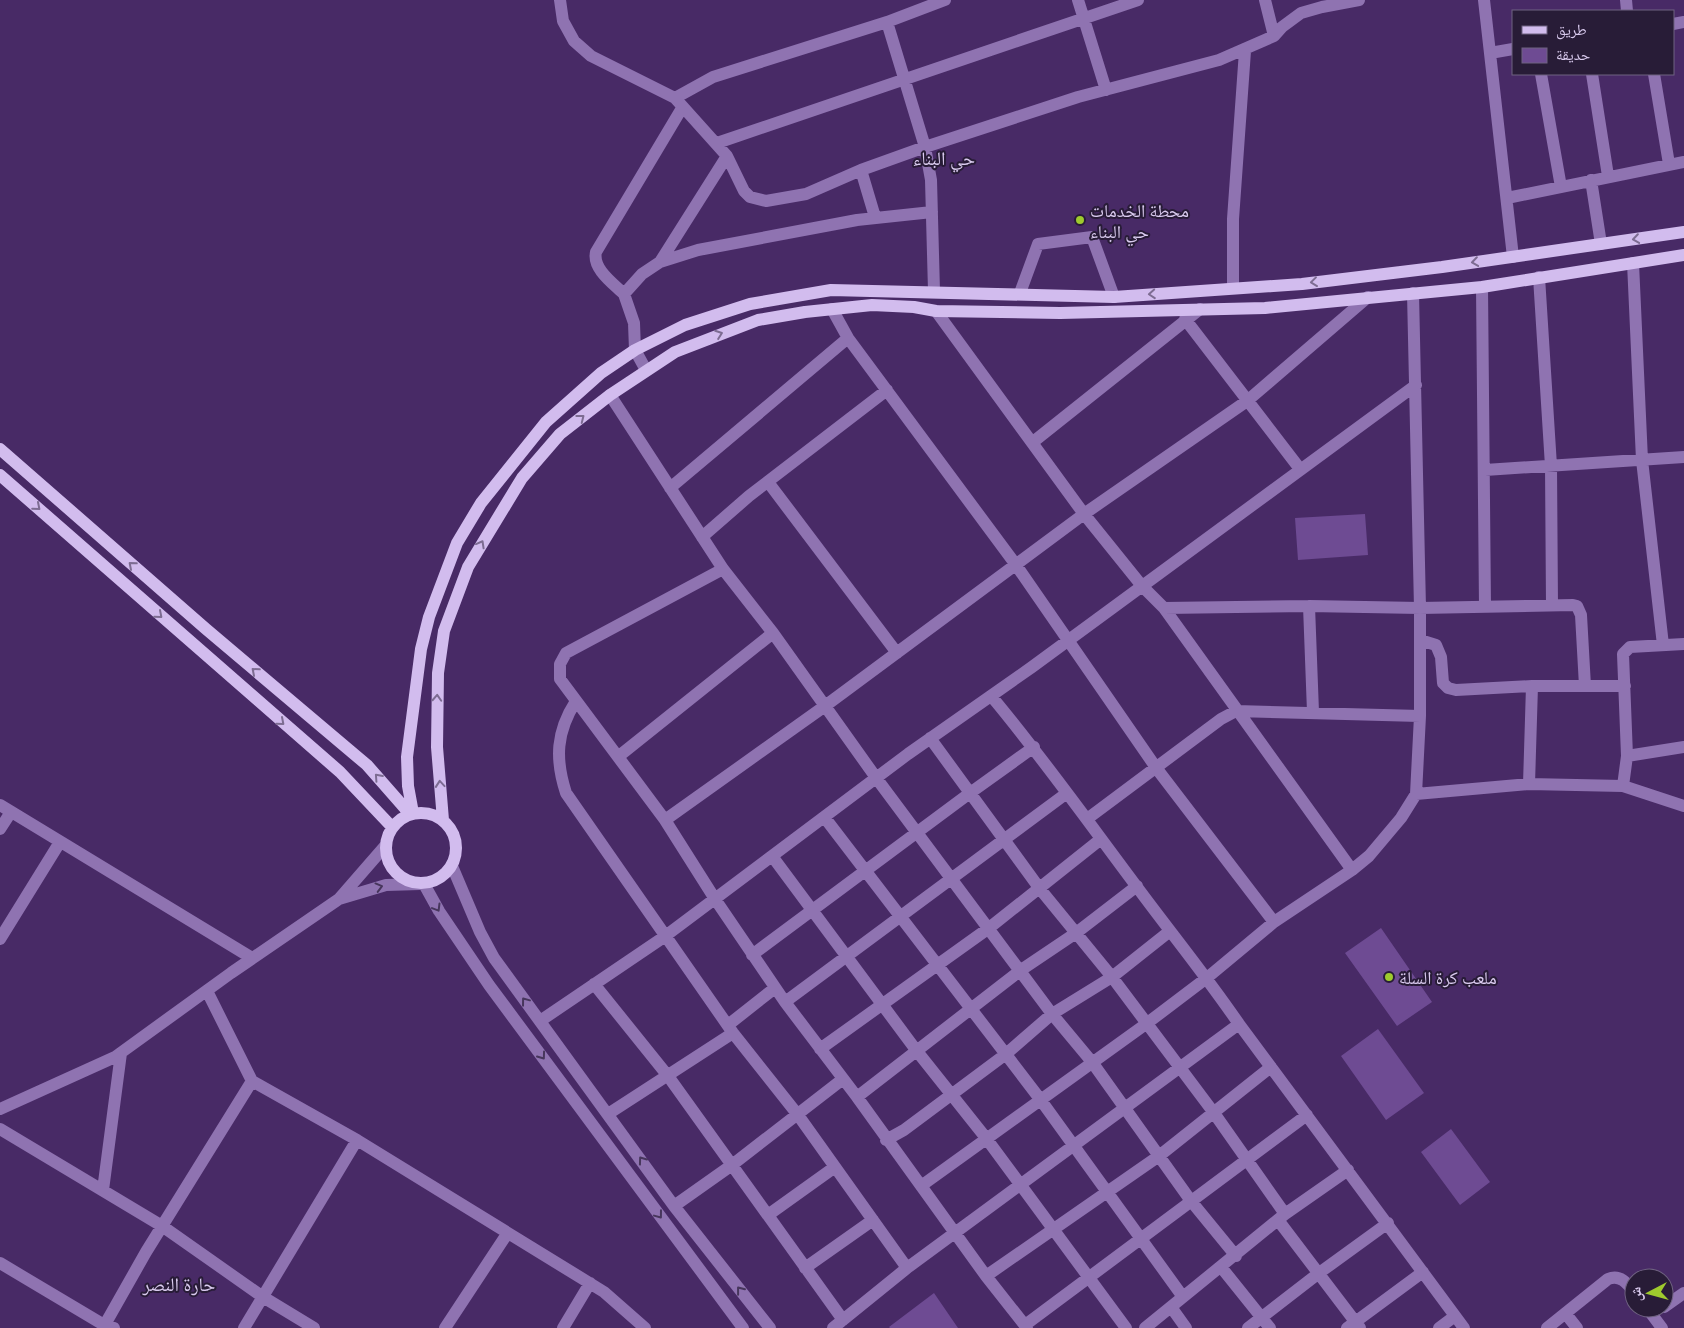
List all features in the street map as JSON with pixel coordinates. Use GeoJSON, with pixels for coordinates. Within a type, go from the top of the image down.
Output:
{"type":"FeatureCollection","features":[{"type":"Feature","properties":{"kind":"main road"},"geometry":{"type":"LineString","coordinates":[[412,814],[408,786],[407,757],[421,649],[429,617],[457,544],[481,503],[546,422],[601,373],[635,350],[685,325],[750,304],[831,290],[934,291],[1114,297],[1311,283],[1684,232]]}},
{"type":"Feature","properties":{"kind":"main road"},"geometry":{"type":"LineString","coordinates":[[443,820],[437,747],[438,673],[444,631],[468,567],[522,478],[560,434],[610,395],[675,352],[758,320],[872,305],[914,307],[936,311],[1140,312],[1200,308],[1265,308],[1482,287],[1684,255]]}},
{"type":"Feature","properties":{"kind":"main road"},"geometry":{"type":"LineString","coordinates":[[0,448],[214,636],[367,765],[412,814]]}},
{"type":"Feature","properties":{"kind":"main road"},"geometry":{"type":"LineString","coordinates":[[0,475],[340,772],[392,827]]}},
{"type":"Feature","properties":{"kind":"main road"},"geometry":{"type":"LineString","coordinates":[[412,814],[434,815],[443,820],[454,836],[456,846],[452,866],[435,881],[422,884],[411,882],[394,872],[386,854],[386,844],[392,827],[412,814]]}},
{"type":"Feature","properties":{"kind":"street"},"geometry":{"type":"LineString","coordinates":[[560,0],[562,21],[574,41],[591,56],[679,103],[717,143],[744,191],[750,197],[766,201],[806,194],[861,170],[925,147],[1106,90],[1219,60],[1245,51],[1274,36],[1282,27],[1301,13],[1359,0]]}},
{"type":"Feature","properties":{"kind":"street"},"geometry":{"type":"LineString","coordinates":[[646,370],[635,350],[634,323],[624,294],[599,268],[595,261],[596,252],[679,103],[713,77],[887,22],[945,0]]}},
{"type":"Feature","properties":{"kind":"street"},"geometry":{"type":"LineString","coordinates":[[1078,0],[1106,90]]}},
{"type":"Feature","properties":{"kind":"street"},"geometry":{"type":"LineString","coordinates":[[717,143],[905,81],[1138,0]]}},
{"type":"Feature","properties":{"kind":"street"},"geometry":{"type":"LineString","coordinates":[[1265,0],[1274,36]]}},
{"type":"Feature","properties":{"kind":"street"},"geometry":{"type":"LineString","coordinates":[[1484,0],[1512,257]]}},
{"type":"Feature","properties":{"kind":"street"},"geometry":{"type":"LineString","coordinates":[[887,22],[925,147],[931,180],[934,291]]}},
{"type":"Feature","properties":{"kind":"street"},"geometry":{"type":"LineString","coordinates":[[1490,53],[1512,49]]}},
{"type":"Feature","properties":{"kind":"street"},"geometry":{"type":"LineString","coordinates":[[1233,288],[1233,219],[1245,51]]}},
{"type":"Feature","properties":{"kind":"street"},"geometry":{"type":"LineString","coordinates":[[1541,75],[1560,187]]}},
{"type":"Feature","properties":{"kind":"street"},"geometry":{"type":"LineString","coordinates":[[1592,75],[1608,176]]}},
{"type":"Feature","properties":{"kind":"street"},"geometry":{"type":"LineString","coordinates":[[1654,75],[1669,164]]}},
{"type":"Feature","properties":{"kind":"street"},"geometry":{"type":"LineString","coordinates":[[660,262],[726,156]]}},
{"type":"Feature","properties":{"kind":"street"},"geometry":{"type":"LineString","coordinates":[[1507,198],[1684,162]]}},
{"type":"Feature","properties":{"kind":"street"},"geometry":{"type":"LineString","coordinates":[[861,170],[875,217]]}},
{"type":"Feature","properties":{"kind":"street"},"geometry":{"type":"LineString","coordinates":[[1591,180],[1601,244]]}},
{"type":"Feature","properties":{"kind":"street"},"geometry":{"type":"LineString","coordinates":[[624,294],[642,274],[660,262],[698,250],[875,217],[932,212]]}},
{"type":"Feature","properties":{"kind":"street"},"geometry":{"type":"LineString","coordinates":[[1020,294],[1038,244],[1092,237],[1114,297]]}},
{"type":"Feature","properties":{"kind":"street"},"geometry":{"type":"LineString","coordinates":[[1633,263],[1642,460],[1663,645]]}},
{"type":"Feature","properties":{"kind":"street"},"geometry":{"type":"LineString","coordinates":[[1539,277],[1551,466],[1552,605]]}},
{"type":"Feature","properties":{"kind":"street"},"geometry":{"type":"LineString","coordinates":[[1482,287],[1485,607]]}},
{"type":"Feature","properties":{"kind":"street"},"geometry":{"type":"LineString","coordinates":[[922,1186],[1146,1024],[1208,977],[1274,922],[1352,870],[1369,856],[1402,818],[1416,794],[1420,716],[1420,608],[1414,294]]}},
{"type":"Feature","properties":{"kind":"street"},"geometry":{"type":"LineString","coordinates":[[665,820],[897,654],[1084,514],[1247,401],[1368,297]]}},
{"type":"Feature","properties":{"kind":"street"},"geometry":{"type":"LineString","coordinates":[[1033,442],[1200,308]]}},
{"type":"Feature","properties":{"kind":"street"},"geometry":{"type":"LineString","coordinates":[[832,309],[848,338],[1016,565],[1157,769],[1274,922]]}},
{"type":"Feature","properties":{"kind":"street"},"geometry":{"type":"LineString","coordinates":[[936,311],[1084,514],[1142,586],[1164,608],[1236,711],[1352,870]]}},
{"type":"Feature","properties":{"kind":"street"},"geometry":{"type":"LineString","coordinates":[[1185,319],[1300,469]]}},
{"type":"Feature","properties":{"kind":"street"},"geometry":{"type":"LineString","coordinates":[[670,488],[848,338]]}},
{"type":"Feature","properties":{"kind":"street"},"geometry":{"type":"LineString","coordinates":[[540,1021],[664,937],[930,738],[992,697],[1416,385]]}},
{"type":"Feature","properties":{"kind":"street"},"geometry":{"type":"LineString","coordinates":[[702,538],[768,482],[886,390]]}},
{"type":"Feature","properties":{"kind":"street"},"geometry":{"type":"LineString","coordinates":[[610,395],[723,569],[773,633],[877,779],[1052,1014],[1092,1062],[1191,1201],[1236,1256]]}},
{"type":"Feature","properties":{"kind":"street"},"geometry":{"type":"LineString","coordinates":[[1485,470],[1684,456]]}},
{"type":"Feature","properties":{"kind":"street"},"geometry":{"type":"LineString","coordinates":[[768,482],[897,654]]}},
{"type":"Feature","properties":{"kind":"street"},"geometry":{"type":"LineString","coordinates":[[723,569],[566,653],[560,664],[560,679],[665,820],[715,899],[785,1002],[857,1097],[886,1140],[922,1186],[986,1276],[1026,1327],[1087,1278],[1307,1115]]}},
{"type":"Feature","properties":{"kind":"street"},"geometry":{"type":"LineString","coordinates":[[1164,608],[1309,606],[1420,608],[1573,605],[1580,610],[1585,686]]}},
{"type":"Feature","properties":{"kind":"street"},"geometry":{"type":"LineString","coordinates":[[1309,606],[1313,712]]}},
{"type":"Feature","properties":{"kind":"street"},"geometry":{"type":"LineString","coordinates":[[619,756],[773,633]]}},
{"type":"Feature","properties":{"kind":"street"},"geometry":{"type":"LineString","coordinates":[[1420,640],[1436,645],[1441,657],[1443,683],[1448,688],[1467,690],[1532,686],[1625,686]]}},
{"type":"Feature","properties":{"kind":"street"},"geometry":{"type":"LineString","coordinates":[[1623,786],[1627,756],[1624,654],[1626,650],[1684,644]]}},
{"type":"Feature","properties":{"kind":"street"},"geometry":{"type":"LineString","coordinates":[[1529,784],[1532,686]]}},
{"type":"Feature","properties":{"kind":"street"},"geometry":{"type":"LineString","coordinates":[[992,697],[1034,747],[1170,931],[1208,977],[1239,1024],[1464,1328]]}},
{"type":"Feature","properties":{"kind":"street"},"geometry":{"type":"LineString","coordinates":[[576,701],[568,714],[559,738],[559,771],[566,793],[664,937],[731,1029],[798,1115],[908,1268]]}},
{"type":"Feature","properties":{"kind":"street"},"geometry":{"type":"LineString","coordinates":[[1087,819],[1157,769],[1221,719],[1236,711],[1420,716]]}},
{"type":"Feature","properties":{"kind":"street"},"geometry":{"type":"LineString","coordinates":[[930,738],[1040,889],[1112,977],[1248,1160],[1281,1217],[1354,1326],[1423,1272]]}},
{"type":"Feature","properties":{"kind":"street"},"geometry":{"type":"LineString","coordinates":[[752,955],[813,912],[1034,747]]}},
{"type":"Feature","properties":{"kind":"street"},"geometry":{"type":"LineString","coordinates":[[1627,756],[1684,747]]}},
{"type":"Feature","properties":{"kind":"street"},"geometry":{"type":"LineString","coordinates":[[1416,794],[1529,784],[1623,786],[1684,806]]}},
{"type":"Feature","properties":{"kind":"street"},"geometry":{"type":"LineString","coordinates":[[785,1002],[902,918],[1067,793]]}},
{"type":"Feature","properties":{"kind":"street"},"geometry":{"type":"LineString","coordinates":[[0,829],[5,808],[252,958]]}},
{"type":"Feature","properties":{"kind":"street"},"geometry":{"type":"LineString","coordinates":[[825,818],[902,918],[936,966],[1040,1099],[1183,1297]]}},
{"type":"Feature","properties":{"kind":"street"},"geometry":{"type":"LineString","coordinates":[[820,1049],[989,928],[1102,839]]}},
{"type":"Feature","properties":{"kind":"street"},"geometry":{"type":"LineString","coordinates":[[0,939],[60,842]]}},
{"type":"Feature","properties":{"kind":"street"},"geometry":{"type":"LineString","coordinates":[[0,1109],[121,1053],[252,958],[339,899],[386,844]]}},
{"type":"Feature","properties":{"kind":"street"},"geometry":{"type":"LineString","coordinates":[[772,856],[916,1050],[986,1138],[1087,1278],[1126,1328]]}},
{"type":"Feature","properties":{"kind":"street"},"geometry":{"type":"LineString","coordinates":[[452,866],[480,932],[494,958],[674,1206],[770,1328]]}},
{"type":"Feature","properties":{"kind":"street"},"geometry":{"type":"LineString","coordinates":[[339,899],[386,885],[422,884],[489,985],[742,1328]]}},
{"type":"Feature","properties":{"kind":"street"},"geometry":{"type":"LineString","coordinates":[[857,1097],[1021,970],[1076,933],[1137,886]]}},
{"type":"Feature","properties":{"kind":"street"},"geometry":{"type":"LineString","coordinates":[[886,1140],[904,1130],[1006,1054],[1052,1014],[1112,977],[1170,931]]}},
{"type":"Feature","properties":{"kind":"street"},"geometry":{"type":"LineString","coordinates":[[594,984],[668,1076],[844,1320]]}},
{"type":"Feature","properties":{"kind":"street"},"geometry":{"type":"LineString","coordinates":[[608,1114],[668,1076],[731,1029],[775,988]]}},
{"type":"Feature","properties":{"kind":"street"},"geometry":{"type":"LineString","coordinates":[[207,991],[252,1082],[357,1140],[604,1292],[645,1328]]}},
{"type":"Feature","properties":{"kind":"street"},"geometry":{"type":"LineString","coordinates":[[832,1328],[908,1268],[1239,1024]]}},
{"type":"Feature","properties":{"kind":"street"},"geometry":{"type":"LineString","coordinates":[[103,1190],[121,1053]]}},
{"type":"Feature","properties":{"kind":"street"},"geometry":{"type":"LineString","coordinates":[[986,1276],[1159,1156],[1271,1067]]}},
{"type":"Feature","properties":{"kind":"street"},"geometry":{"type":"LineString","coordinates":[[674,1206],[732,1165],[843,1079]]}},
{"type":"Feature","properties":{"kind":"street"},"geometry":{"type":"LineString","coordinates":[[0,1262],[107,1327],[162,1226],[252,1082]]}},
{"type":"Feature","properties":{"kind":"street"},"geometry":{"type":"LineString","coordinates":[[0,1128],[162,1226],[262,1297],[314,1328]]}},
{"type":"Feature","properties":{"kind":"street"},"geometry":{"type":"LineString","coordinates":[[244,1328],[357,1140]]}},
{"type":"Feature","properties":{"kind":"street"},"geometry":{"type":"LineString","coordinates":[[768,1215],[835,1167]]}},
{"type":"Feature","properties":{"kind":"street"},"geometry":{"type":"LineString","coordinates":[[1145,1328],[1236,1256],[1281,1217],[1348,1170]]}},
{"type":"Feature","properties":{"kind":"street"},"geometry":{"type":"LineString","coordinates":[[805,1268],[873,1220]]}},
{"type":"Feature","properties":{"kind":"street"},"geometry":{"type":"LineString","coordinates":[[1248,1328],[1319,1272],[1388,1224]]}},
{"type":"Feature","properties":{"kind":"street"},"geometry":{"type":"LineString","coordinates":[[445,1328],[507,1234]]}},
{"type":"Feature","properties":{"kind":"street"},"geometry":{"type":"LineString","coordinates":[[1221,1267],[1270,1328]]}},
{"type":"Feature","properties":{"kind":"street"},"geometry":{"type":"LineString","coordinates":[[1547,1328],[1608,1279],[1615,1277],[1624,1281]]}},
{"type":"Feature","properties":{"kind":"street"},"geometry":{"type":"LineString","coordinates":[[563,1328],[590,1284]]}},
{"type":"Feature","properties":{"kind":"street"},"geometry":{"type":"LineString","coordinates":[[1171,1307],[1186,1328]]}},
{"type":"Feature","properties":{"kind":"street"},"geometry":{"type":"LineString","coordinates":[[1566,1314],[1577,1328]]}},
{"type":"Feature","properties":{"kind":"street"},"geometry":{"type":"LineString","coordinates":[[1439,1328],[1455,1316]]}},
{"type":"Feature","properties":{"kind":"green space"},"geometry":{"type":"Polygon","coordinates":[[[1365,514],[1368,555],[1298,560],[1295,518],[1365,514]]]}},
{"type":"Feature","properties":{"kind":"green space","name":"ملعب كرة السلة"},"geometry":{"type":"Polygon","coordinates":[[[1381,928],[1432,1002],[1397,1026],[1345,953],[1381,928]]]}},
{"type":"Feature","properties":{"kind":"green space","name":"ملعب كرة السلة"},"geometry":{"type":"Polygon","coordinates":[[[1378,1029],[1424,1093],[1386,1120],[1341,1056],[1378,1029]]]}},
{"type":"Feature","properties":{"kind":"green space"},"geometry":{"type":"Polygon","coordinates":[[[1451,1129],[1490,1182],[1460,1205],[1421,1152],[1451,1129]]]}},
{"type":"Feature","properties":{"kind":"green space"},"geometry":{"type":"Polygon","coordinates":[[[934,1293],[958,1328],[889,1327],[934,1293]]]}},
{"type":"Feature","properties":{"kind":"place","name":"محطة الخدمات حي البناء"},"geometry":{"type":"Point","coordinates":[1080,220]}},
{"type":"Feature","properties":{"kind":"place","name":"ملعب كرة السلة"},"geometry":{"type":"Point","coordinates":[1389,977]}},
{"type":"Feature","properties":{"kind":"district","name":"حي البناء"},"geometry":{"type":"Point","coordinates":[944,158]}},
{"type":"Feature","properties":{"kind":"district","name":"حارة النصر"},"geometry":{"type":"Point","coordinates":[179,1284]}}]}
